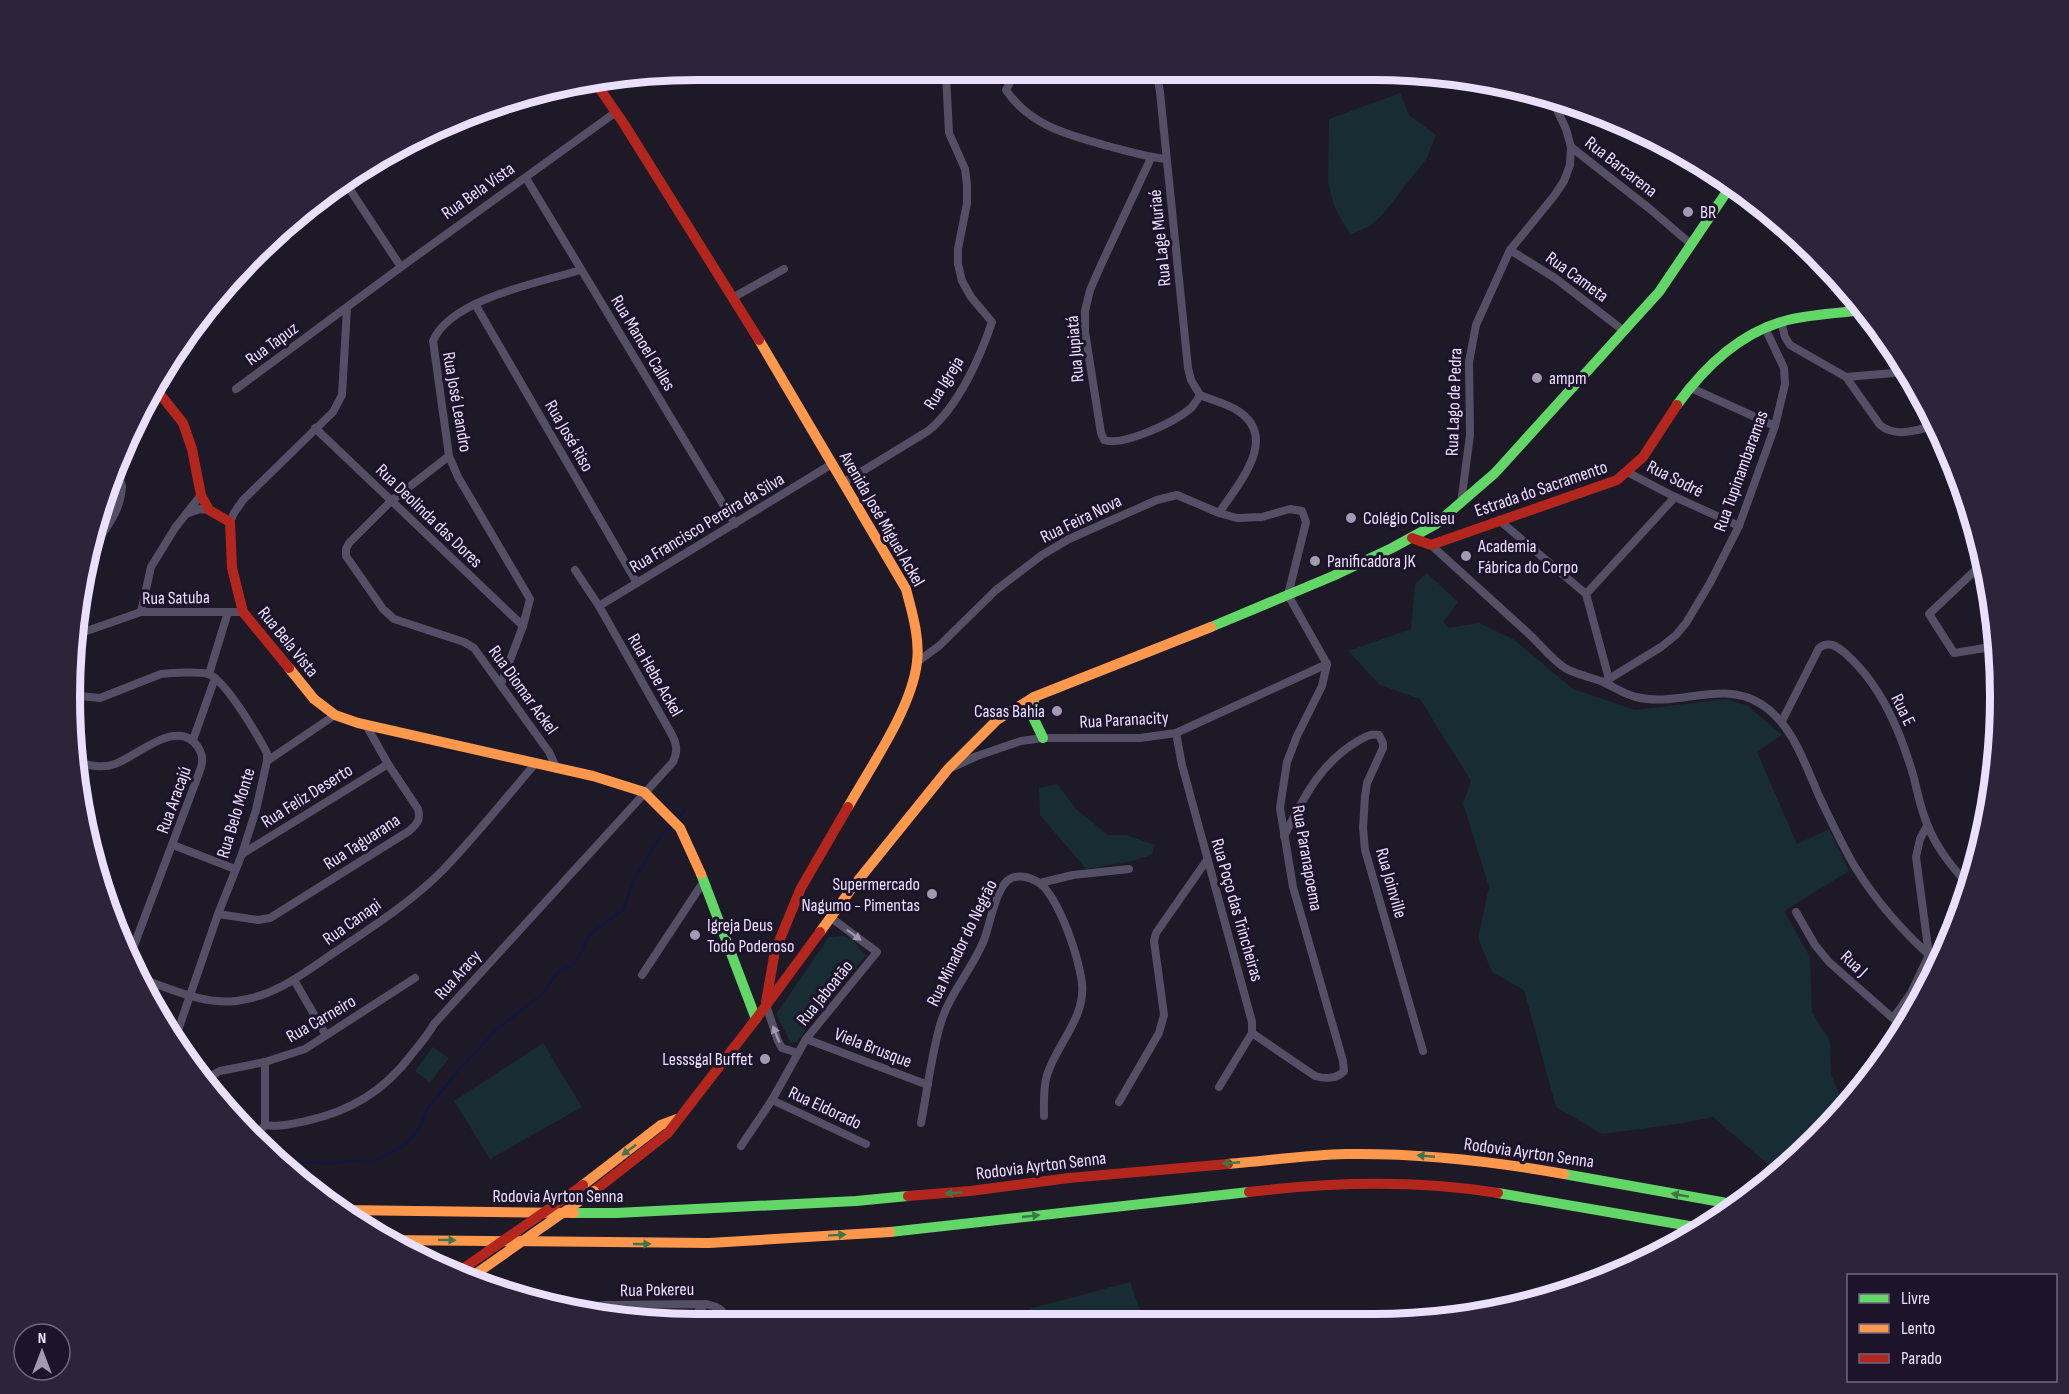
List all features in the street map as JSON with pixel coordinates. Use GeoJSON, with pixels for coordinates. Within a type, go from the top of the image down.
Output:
{"type":"FeatureCollection","features":[{"type":"Feature","properties":{"kind":"main road","name":"Avenida José Miguel Ackel"},"geometry":{"type":"LineString","coordinates":[[599,88],[734,297],[906,589],[915,626],[917,662],[909,693],[900,714],[801,888],[783,927],[775,951],[766,1005]]}},
{"type":"Feature","properties":{"kind":"main road"},"geometry":{"type":"LineString","coordinates":[[477,1273],[594,1191],[668,1133],[756,1019],[830,917],[948,769],[997,720],[1035,697],[1333,576],[1436,524],[1496,473],[1659,292],[1727,192]]}},
{"type":"Feature","properties":{"kind":"main road","name":"Estrada do Sacramento"},"geometry":{"type":"LineString","coordinates":[[1431,545],[1617,480],[1639,465],[1689,387],[1734,344],[1781,322],[1854,312]]}},
{"type":"Feature","properties":{"kind":"main road"},"geometry":{"type":"LineString","coordinates":[[159,393],[183,423],[192,449],[201,495],[209,510],[230,522]]}},
{"type":"Feature","properties":{"kind":"main road","name":"Rua Bela Vista"},"geometry":{"type":"LineString","coordinates":[[230,522],[232,568],[243,612],[314,699],[335,715],[366,725],[593,776],[644,792],[659,806],[680,828],[704,882],[756,1019]]}},
{"type":"Feature","properties":{"kind":"main road"},"geometry":{"type":"LineString","coordinates":[[1412,538],[1431,545]]}},
{"type":"Feature","properties":{"kind":"main road"},"geometry":{"type":"LineString","coordinates":[[1035,697],[1033,717],[1043,738]]}},
{"type":"Feature","properties":{"kind":"main road"},"geometry":{"type":"LineString","coordinates":[[464,1268],[583,1185],[661,1125],[677,1119]]}},
{"type":"Feature","properties":{"kind":"main road","name":"Rodovia Ayrton Senna"},"geometry":{"type":"LineString","coordinates":[[353,1209],[616,1213],[856,1201],[970,1191],[1069,1178],[1344,1154],[1414,1155],[1502,1163],[1725,1203]]}},
{"type":"Feature","properties":{"kind":"main road"},"geometry":{"type":"LineString","coordinates":[[403,1240],[709,1243],[896,1232],[1280,1188],[1373,1184],[1472,1189],[1690,1226]]}},
{"type":"Feature","properties":{"kind":"main road"},"geometry":{"type":"LineString","coordinates":[[1667,1222],[1685,1229]]}},
{"type":"Feature","properties":{"kind":"street","name":"Rua Igreja"},"geometry":{"type":"LineString","coordinates":[[843,483],[928,431],[938,422],[966,380],[987,337],[992,321],[971,297],[962,281],[958,264],[958,249],[967,203],[967,185],[965,169],[949,133],[946,80]]}},
{"type":"Feature","properties":{"kind":"street"},"geometry":{"type":"LineString","coordinates":[[1011,80],[1006,90],[1014,102],[1043,125],[1064,134],[1151,158],[1166,159]]}},
{"type":"Feature","properties":{"kind":"street","name":"Rua Lage Muriaé"},"geometry":{"type":"LineString","coordinates":[[1158,80],[1188,368],[1191,380],[1200,395]]}},
{"type":"Feature","properties":{"kind":"street","name":"Rua Barcarena"},"geometry":{"type":"LineString","coordinates":[[1556,108],[1571,147],[1692,245]]}},
{"type":"Feature","properties":{"kind":"street","name":"Rua Bela Vista"},"geometry":{"type":"LineString","coordinates":[[346,308],[616,112]]}},
{"type":"Feature","properties":{"kind":"street","name":"Rua Lago de Pedra"},"geometry":{"type":"LineString","coordinates":[[1461,505],[1470,435],[1468,380],[1471,344],[1487,297],[1510,250],[1544,210],[1564,181],[1570,165],[1571,147]]}},
{"type":"Feature","properties":{"kind":"street","name":"Rua Jupiatá"},"geometry":{"type":"LineString","coordinates":[[1151,158],[1090,290],[1085,310],[1085,332],[1101,433],[1104,440],[1110,442],[1128,439],[1180,415],[1192,406],[1200,395]]}},
{"type":"Feature","properties":{"kind":"street","name":"Rua Manoel Calles"},"geometry":{"type":"LineString","coordinates":[[526,178],[735,524]]}},
{"type":"Feature","properties":{"kind":"street"},"geometry":{"type":"LineString","coordinates":[[348,188],[401,267]]}},
{"type":"Feature","properties":{"kind":"street","name":"Rua Cameta"},"geometry":{"type":"LineString","coordinates":[[1510,250],[1555,278],[1624,331]]}},
{"type":"Feature","properties":{"kind":"street"},"geometry":{"type":"LineString","coordinates":[[734,297],[784,269]]}},
{"type":"Feature","properties":{"kind":"street","name":"Rua José Leandro"},"geometry":{"type":"LineString","coordinates":[[501,684],[523,626],[530,599],[458,477],[449,456],[433,341],[440,328],[475,304],[510,290],[581,270]]}},
{"type":"Feature","properties":{"kind":"street","name":"Rua José Riso"},"geometry":{"type":"LineString","coordinates":[[475,304],[637,583]]}},
{"type":"Feature","properties":{"kind":"street"},"geometry":{"type":"LineString","coordinates":[[230,522],[243,500],[333,412],[342,395],[346,308]]}},
{"type":"Feature","properties":{"kind":"street","name":"Rua Tapuz"},"geometry":{"type":"LineString","coordinates":[[236,389],[346,308]]}},
{"type":"Feature","properties":{"kind":"street"},"geometry":{"type":"LineString","coordinates":[[1781,322],[1785,337],[1794,348],[1846,377],[1880,425],[1887,430],[1902,433],[1927,427]]}},
{"type":"Feature","properties":{"kind":"street","name":"Rua Tapuz"},"geometry":{"type":"LineString","coordinates":[[325,324],[336,323],[344,335]]}},
{"type":"Feature","properties":{"kind":"street","name":"Rua Tupinambaramas"},"geometry":{"type":"LineString","coordinates":[[1606,681],[1661,647],[1681,629],[1710,583],[1740,526],[1774,426],[1785,384],[1784,368],[1765,328]]}},
{"type":"Feature","properties":{"kind":"street"},"geometry":{"type":"LineString","coordinates":[[1780,360],[1784,351],[1794,348]]}},
{"type":"Feature","properties":{"kind":"street"},"geometry":{"type":"LineString","coordinates":[[1846,377],[1897,373]]}},
{"type":"Feature","properties":{"kind":"street"},"geometry":{"type":"LineString","coordinates":[[1689,387],[1774,426]]}},
{"type":"Feature","properties":{"kind":"street"},"geometry":{"type":"LineString","coordinates":[[1200,395],[1236,410],[1251,425],[1256,434],[1253,458],[1219,513]]}},
{"type":"Feature","properties":{"kind":"street","name":"Rua Deolinda das Dores"},"geometry":{"type":"LineString","coordinates":[[315,428],[523,626]]}},
{"type":"Feature","properties":{"kind":"street","name":"Rua Diomar Ackel"},"geometry":{"type":"LineString","coordinates":[[449,456],[391,501],[349,543],[346,556],[383,609],[394,619],[474,648],[549,752],[557,769]]}},
{"type":"Feature","properties":{"kind":"street","name":"Rua Francisco Pereira da Silva"},"geometry":{"type":"LineString","coordinates":[[598,606],[832,464]]}},
{"type":"Feature","properties":{"kind":"street","name":"Rua Sodré"},"geometry":{"type":"LineString","coordinates":[[1629,473],[1675,497],[1740,526]]}},
{"type":"Feature","properties":{"kind":"street"},"geometry":{"type":"LineString","coordinates":[[117,486],[121,483]]}},
{"type":"Feature","properties":{"kind":"street"},"geometry":{"type":"LineString","coordinates":[[101,537],[120,505],[121,483]]}},
{"type":"Feature","properties":{"kind":"street"},"geometry":{"type":"LineString","coordinates":[[141,612],[152,567],[185,514],[201,495]]}},
{"type":"Feature","properties":{"kind":"street","name":"Rua Feira Nova"},"geometry":{"type":"LineString","coordinates":[[917,662],[939,646],[1017,572],[1069,539],[1168,496],[1177,495],[1237,518],[1250,518],[1290,509],[1302,511],[1306,522],[1287,595]]}},
{"type":"Feature","properties":{"kind":"street"},"geometry":{"type":"LineString","coordinates":[[1587,594],[1675,497]]}},
{"type":"Feature","properties":{"kind":"street"},"geometry":{"type":"LineString","coordinates":[[185,514],[200,509],[209,510]]}},
{"type":"Feature","properties":{"kind":"street"},"geometry":{"type":"LineString","coordinates":[[1499,520],[1587,594],[1606,681]]}},
{"type":"Feature","properties":{"kind":"street"},"geometry":{"type":"LineString","coordinates":[[1431,545],[1566,669],[1606,681],[1637,698],[1670,698],[1711,693],[1743,695],[1761,704],[1782,721],[1854,865],[1892,916],[1932,957]]}},
{"type":"Feature","properties":{"kind":"street"},"geometry":{"type":"LineString","coordinates":[[1976,569],[1929,614],[1954,652],[1987,647]]}},
{"type":"Feature","properties":{"kind":"street","name":"Rua Hebe Ackel"},"geometry":{"type":"LineString","coordinates":[[575,570],[676,743],[677,752],[673,762],[644,792]]}},
{"type":"Feature","properties":{"kind":"street"},"geometry":{"type":"LineString","coordinates":[[1287,595],[1327,664]]}},
{"type":"Feature","properties":{"kind":"street","name":"Rua Satuba"},"geometry":{"type":"LineString","coordinates":[[83,632],[141,612],[243,612]]}},
{"type":"Feature","properties":{"kind":"street"},"geometry":{"type":"LineString","coordinates":[[193,740],[228,612]]}},
{"type":"Feature","properties":{"kind":"street","name":"Rua E"},"geometry":{"type":"LineString","coordinates":[[1782,721],[1819,648],[1829,644],[1836,646],[1868,678],[1892,718],[1913,774],[1927,826],[1945,857],[1962,877]]}},
{"type":"Feature","properties":{"kind":"street","name":"Rua Paranacity"},"geometry":{"type":"LineString","coordinates":[[948,769],[1004,746],[1043,738],[1140,738],[1176,733],[1327,664]]}},
{"type":"Feature","properties":{"kind":"street","name":"Rua Paranapoema"},"geometry":{"type":"LineString","coordinates":[[1252,1033],[1320,1077],[1326,1079],[1342,1074],[1344,1071],[1293,887],[1280,808],[1287,762],[1322,686],[1327,664]]}},
{"type":"Feature","properties":{"kind":"street"},"geometry":{"type":"LineString","coordinates":[[80,696],[100,698],[161,674],[212,676]]}},
{"type":"Feature","properties":{"kind":"street","name":"Rua Belo Monte"},"geometry":{"type":"LineString","coordinates":[[178,1031],[218,914],[242,854],[256,810],[267,761],[267,753],[241,708],[212,676]]}},
{"type":"Feature","properties":{"kind":"street"},"geometry":{"type":"LineString","coordinates":[[267,761],[335,715]]}},
{"type":"Feature","properties":{"kind":"street","name":"Rua Taguarana"},"geometry":{"type":"LineString","coordinates":[[218,914],[258,920],[270,918],[417,824],[420,816],[418,809],[388,764],[366,725]]}},
{"type":"Feature","properties":{"kind":"street","name":"Rua Poço das Trincheiras"},"geometry":{"type":"LineString","coordinates":[[1176,733],[1207,860],[1249,1010],[1252,1033]]}},
{"type":"Feature","properties":{"kind":"street","name":"Rua Aracajú"},"geometry":{"type":"LineString","coordinates":[[84,764],[91,766],[115,764],[163,739],[180,735],[193,740],[202,754],[203,763],[133,948]]}},
{"type":"Feature","properties":{"kind":"street","name":"Rua Joinville"},"geometry":{"type":"LineString","coordinates":[[1284,836],[1312,784],[1326,766],[1343,751],[1368,736],[1379,735],[1383,748],[1367,783],[1365,796],[1363,828],[1365,850],[1423,1051]]}},
{"type":"Feature","properties":{"kind":"street","name":"Rua Feliz Deserto"},"geometry":{"type":"LineString","coordinates":[[242,854],[388,764]]}},
{"type":"Feature","properties":{"kind":"street","name":"Rua Canapi"},"geometry":{"type":"LineString","coordinates":[[149,981],[191,996],[219,1002],[237,1001],[271,993],[294,980],[402,905],[441,871],[535,764]]}},
{"type":"Feature","properties":{"kind":"street","name":"Rua Aracy"},"geometry":{"type":"LineString","coordinates":[[265,1125],[290,1125],[324,1117],[362,1101],[394,1077],[434,1024],[644,792]]}},
{"type":"Feature","properties":{"kind":"street"},"geometry":{"type":"LineString","coordinates":[[1894,1017],[1911,993],[1929,955],[1916,857],[1920,839],[1927,826]]}},
{"type":"Feature","properties":{"kind":"street"},"geometry":{"type":"LineString","coordinates":[[173,845],[235,869]]}},
{"type":"Feature","properties":{"kind":"street"},"geometry":{"type":"LineString","coordinates":[[1119,1102],[1160,1033],[1164,1015],[1154,941],[1156,933],[1207,860]]}},
{"type":"Feature","properties":{"kind":"street"},"geometry":{"type":"LineString","coordinates":[[1044,1116],[1046,1077],[1077,1016],[1082,1001],[1082,986],[1074,952],[1057,903],[1040,883],[1073,874],[1129,869]]}},
{"type":"Feature","properties":{"kind":"street","name":"Rua Minador do Negrão"},"geometry":{"type":"LineString","coordinates":[[928,1085],[939,1027],[983,942],[1002,887],[1009,880],[1019,876],[1040,883]]}},
{"type":"Feature","properties":{"kind":"street"},"geometry":{"type":"LineString","coordinates":[[642,975],[704,882]]}},
{"type":"Feature","properties":{"kind":"street","name":"Rua J"},"geometry":{"type":"LineString","coordinates":[[1796,912],[1815,945],[1830,962],[1897,1021]]}},
{"type":"Feature","properties":{"kind":"street","name":"Rua Jaboatão"},"geometry":{"type":"LineString","coordinates":[[741,1146],[772,1100],[806,1039],[877,952],[830,917]]}},
{"type":"Feature","properties":{"kind":"street","name":"Rua Carneiro"},"geometry":{"type":"LineString","coordinates":[[210,1076],[220,1071],[265,1062],[305,1049],[415,978]]}},
{"type":"Feature","properties":{"kind":"street"},"geometry":{"type":"LineString","coordinates":[[294,980],[326,1035]]}},
{"type":"Feature","properties":{"kind":"street","name":"Rua Jaboatão"},"geometry":{"type":"LineString","coordinates":[[766,1005],[782,1048],[798,1053]]}},
{"type":"Feature","properties":{"kind":"street"},"geometry":{"type":"LineString","coordinates":[[1219,1087],[1252,1033]]}},
{"type":"Feature","properties":{"kind":"street","name":"Viela Brusque"},"geometry":{"type":"LineString","coordinates":[[806,1039],[928,1085]]}},
{"type":"Feature","properties":{"kind":"street"},"geometry":{"type":"LineString","coordinates":[[259,1133],[265,1125],[265,1062]]}},
{"type":"Feature","properties":{"kind":"street"},"geometry":{"type":"LineString","coordinates":[[921,1122],[928,1085]]}},
{"type":"Feature","properties":{"kind":"street","name":"Rua Eldorado"},"geometry":{"type":"LineString","coordinates":[[772,1100],[866,1144]]}},
{"type":"Feature","properties":{"kind":"street"},"geometry":{"type":"LineString","coordinates":[[696,1314],[705,1304],[714,1305],[725,1314]]}},
{"type":"Feature","properties":{"kind":"street","name":"Rua Pokereu"},"geometry":{"type":"LineString","coordinates":[[597,1306],[705,1304]]}},
{"type":"Feature","properties":{"kind":"shaded area"},"geometry":{"type":"Polygon","coordinates":[[[1400,93],[1409,115],[1436,135],[1427,158],[1383,214],[1370,226],[1350,235],[1334,206],[1328,182],[1329,119],[1400,93]]]}},
{"type":"Feature","properties":{"kind":"shaded area"},"geometry":{"type":"Polygon","coordinates":[[[1427,573],[1458,602],[1443,622],[1449,628],[1479,623],[1513,639],[1573,689],[1635,710],[1726,699],[1748,706],[1782,735],[1757,752],[1797,844],[1829,829],[1849,871],[1784,911],[1810,957],[1812,1012],[1830,1042],[1831,1074],[1841,1098],[1809,1134],[1771,1167],[1713,1117],[1602,1134],[1556,1107],[1524,990],[1492,972],[1478,938],[1489,887],[1463,803],[1471,781],[1420,699],[1380,685],[1348,651],[1411,629],[1415,584],[1427,573]]]}},
{"type":"Feature","properties":{"kind":"shaded area"},"geometry":{"type":"Polygon","coordinates":[[[1057,784],[1076,809],[1108,835],[1126,835],[1155,845],[1152,855],[1128,862],[1086,869],[1040,815],[1039,788],[1057,784]]]}},
{"type":"Feature","properties":{"kind":"shaded area"},"geometry":{"type":"Polygon","coordinates":[[[843,936],[852,939],[866,956],[830,996],[797,1042],[791,1043],[776,1014],[829,937],[843,936]]]}},
{"type":"Feature","properties":{"kind":"shaded area"},"geometry":{"type":"Polygon","coordinates":[[[543,1043],[582,1107],[490,1159],[454,1101],[543,1043]]]}},
{"type":"Feature","properties":{"kind":"shaded area"},"geometry":{"type":"Polygon","coordinates":[[[433,1047],[449,1058],[430,1083],[415,1071],[433,1047]]]}},
{"type":"Feature","properties":{"kind":"shaded area"},"geometry":{"type":"Polygon","coordinates":[[[1130,1282],[1141,1314],[1031,1314],[1029,1309],[1130,1282]]]}},
{"type":"Feature","properties":{"kind":"waterway"},"geometry":{"type":"LineString","coordinates":[[677,819],[685,810]]}},
{"type":"Feature","properties":{"kind":"waterway"},"geometry":{"type":"LineString","coordinates":[[295,1165],[301,1162],[373,1162],[406,1144],[420,1127],[427,1109],[496,1030],[542,994],[559,971],[571,966],[578,959],[586,941],[594,931],[623,910],[634,880],[659,838],[671,826]]}},
{"type":"Feature","properties":{"kind":"traffic: fast"},"geometry":{"type":"LineString","coordinates":[[1211,627],[1333,576],[1436,524],[1495,473],[1659,292],[1727,192]]}},
{"type":"Feature","properties":{"kind":"traffic: fast"},"geometry":{"type":"LineString","coordinates":[[1677,405],[1712,364],[1725,352],[1754,333],[1771,325],[1797,318],[1854,311]]}},
{"type":"Feature","properties":{"kind":"traffic: fast"},"geometry":{"type":"LineString","coordinates":[[1034,697],[1033,717],[1043,738]]}},
{"type":"Feature","properties":{"kind":"traffic: fast"},"geometry":{"type":"LineString","coordinates":[[701,874],[756,1019]]}},
{"type":"Feature","properties":{"kind":"traffic: fast"},"geometry":{"type":"LineString","coordinates":[[1564,1174],[1725,1203]]}},
{"type":"Feature","properties":{"kind":"traffic: fast"},"geometry":{"type":"LineString","coordinates":[[890,1232],[1249,1192]]}},
{"type":"Feature","properties":{"kind":"traffic: fast"},"geometry":{"type":"LineString","coordinates":[[1498,1193],[1690,1226]]}},
{"type":"Feature","properties":{"kind":"traffic: fast"},"geometry":{"type":"LineString","coordinates":[[574,1213],[856,1201],[908,1196]]}},
{"type":"Feature","properties":{"kind":"traffic: slow"},"geometry":{"type":"LineString","coordinates":[[759,340],[906,589],[915,625],[917,662],[914,680],[899,717],[848,807]]}},
{"type":"Feature","properties":{"kind":"traffic: slow"},"geometry":{"type":"LineString","coordinates":[[820,932],[852,888],[948,769],[997,720],[1034,697],[1211,627]]}},
{"type":"Feature","properties":{"kind":"traffic: slow"},"geometry":{"type":"LineString","coordinates":[[289,668],[314,699],[335,715],[358,723],[593,776],[644,792],[680,828],[701,874]]}},
{"type":"Feature","properties":{"kind":"traffic: slow"},"geometry":{"type":"LineString","coordinates":[[583,1185],[661,1125],[677,1119]]}},
{"type":"Feature","properties":{"kind":"traffic: slow"},"geometry":{"type":"LineString","coordinates":[[1228,1164],[1317,1156],[1373,1154],[1455,1159],[1564,1174]]}},
{"type":"Feature","properties":{"kind":"traffic: slow"},"geometry":{"type":"LineString","coordinates":[[477,1273],[594,1191]]}},
{"type":"Feature","properties":{"kind":"traffic: slow"},"geometry":{"type":"LineString","coordinates":[[354,1210],[574,1213]]}},
{"type":"Feature","properties":{"kind":"traffic: slow"},"geometry":{"type":"LineString","coordinates":[[403,1240],[709,1243],[890,1232]]}},
{"type":"Feature","properties":{"kind":"traffic: jam"},"geometry":{"type":"LineString","coordinates":[[599,88],[759,340]]}},
{"type":"Feature","properties":{"kind":"traffic: jam"},"geometry":{"type":"LineString","coordinates":[[159,393],[183,423],[192,449],[201,495],[209,510],[230,522],[232,568],[243,612],[289,668]]}},
{"type":"Feature","properties":{"kind":"traffic: jam"},"geometry":{"type":"LineString","coordinates":[[1412,538],[1431,545],[1617,480],[1643,457],[1677,405]]}},
{"type":"Feature","properties":{"kind":"traffic: jam"},"geometry":{"type":"LineString","coordinates":[[766,1002],[775,951],[801,888],[848,807]]}},
{"type":"Feature","properties":{"kind":"traffic: jam"},"geometry":{"type":"LineString","coordinates":[[594,1191],[668,1133],[820,932]]}},
{"type":"Feature","properties":{"kind":"traffic: jam"},"geometry":{"type":"LineString","coordinates":[[908,1196],[970,1191],[1069,1178],[1228,1164]]}},
{"type":"Feature","properties":{"kind":"traffic: jam"},"geometry":{"type":"LineString","coordinates":[[1249,1192],[1342,1184],[1405,1184],[1498,1193]]}},
{"type":"Feature","properties":{"kind":"traffic: jam"},"geometry":{"type":"LineString","coordinates":[[464,1268],[583,1185]]}},
{"type":"Feature","properties":{"kind":"place","name":"BR"},"geometry":{"type":"Point","coordinates":[1688,212]}},
{"type":"Feature","properties":{"kind":"place","name":"ampm"},"geometry":{"type":"Point","coordinates":[1537,378]}},
{"type":"Feature","properties":{"kind":"place","name":"Colégio Coliseu"},"geometry":{"type":"Point","coordinates":[1351,518]}},
{"type":"Feature","properties":{"kind":"place","name":"Academia Fábrica do Corpo"},"geometry":{"type":"Point","coordinates":[1466,556]}},
{"type":"Feature","properties":{"kind":"place","name":"Panificadora JK"},"geometry":{"type":"Point","coordinates":[1315,561]}},
{"type":"Feature","properties":{"kind":"place","name":"Casas Bahia"},"geometry":{"type":"Point","coordinates":[1057,711]}},
{"type":"Feature","properties":{"kind":"place","name":"Supermercado Nagumo - Pimentas"},"geometry":{"type":"Point","coordinates":[932,894]}},
{"type":"Feature","properties":{"kind":"place","name":"Igreja Deus Todo Poderoso"},"geometry":{"type":"Point","coordinates":[695,935]}},
{"type":"Feature","properties":{"kind":"place","name":"Lesssgal Buffet"},"geometry":{"type":"Point","coordinates":[765,1059]}}]}
